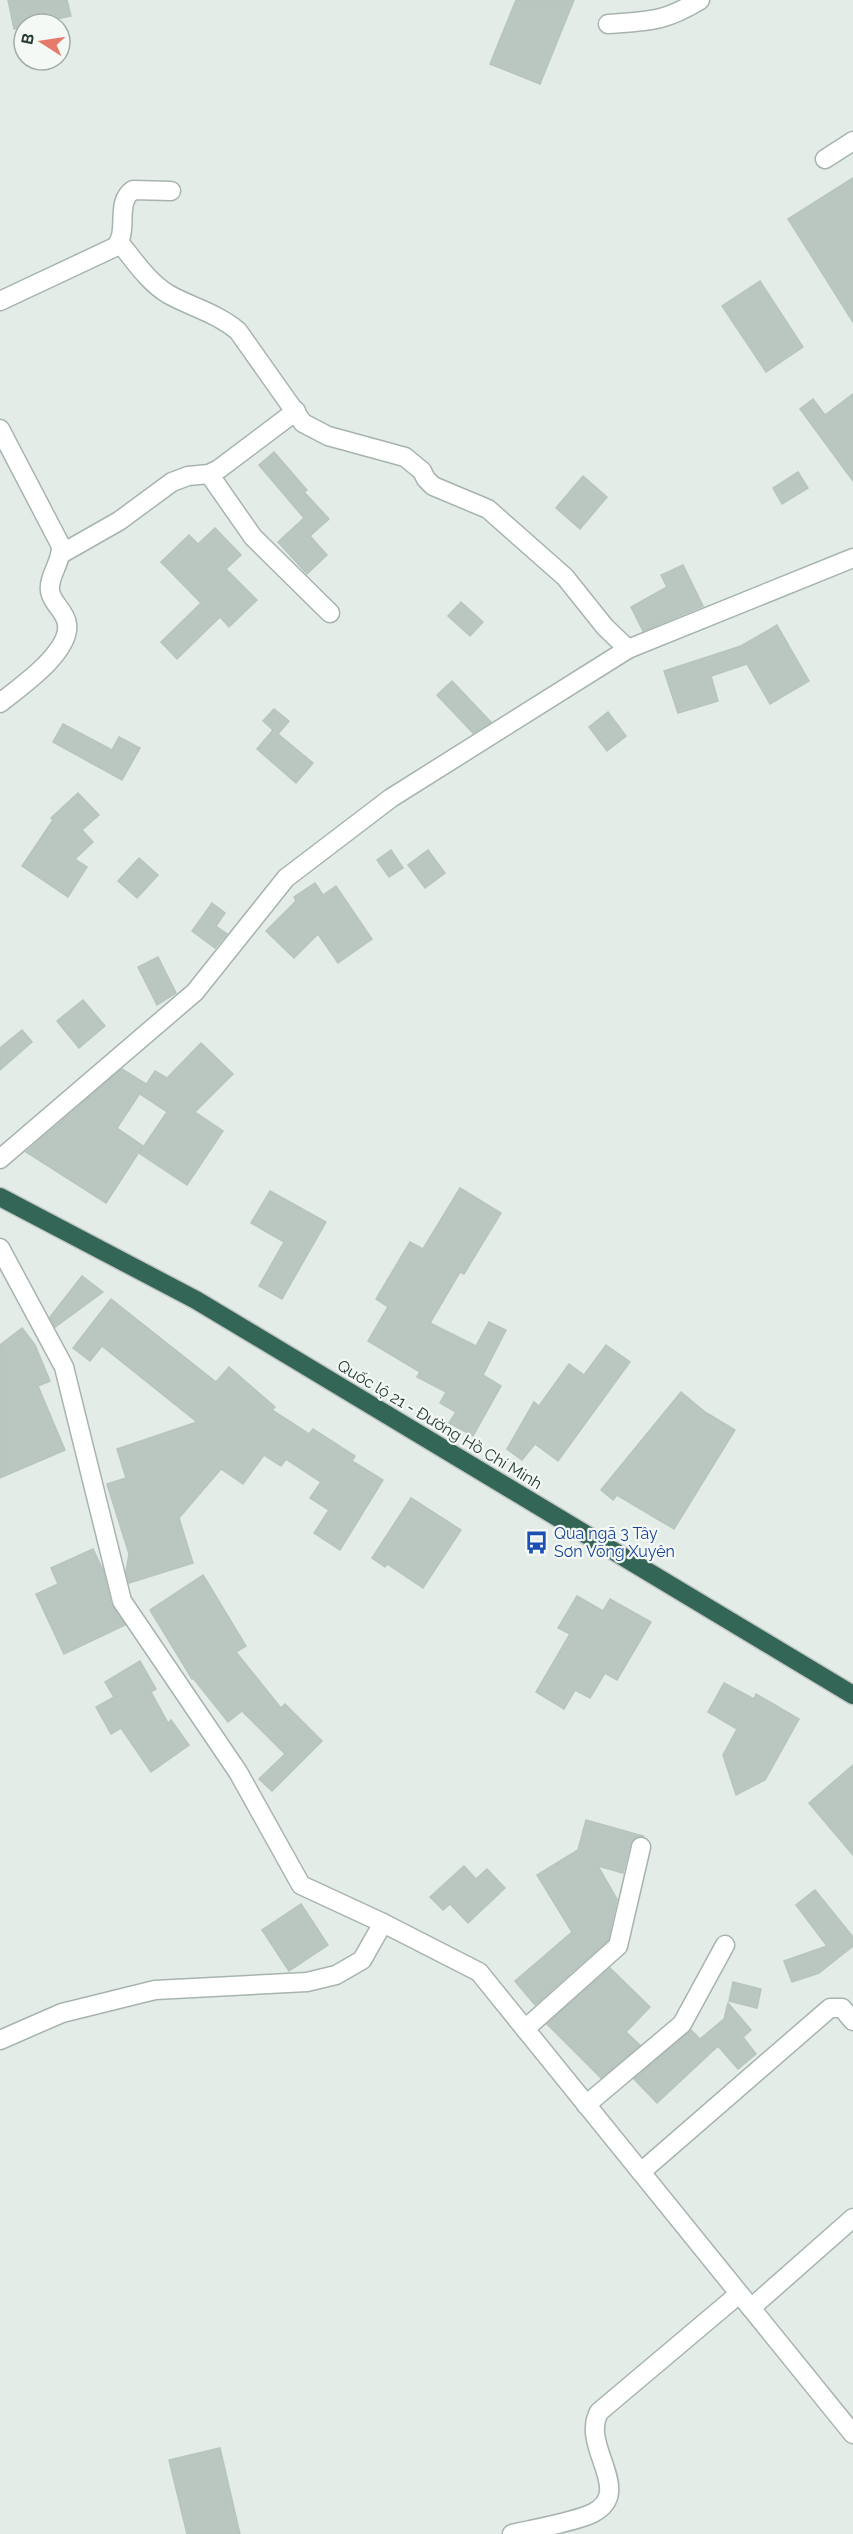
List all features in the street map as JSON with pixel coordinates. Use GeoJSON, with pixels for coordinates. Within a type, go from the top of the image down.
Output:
{"type":"FeatureCollection","features":[{"type":"Feature","properties":{"kind":"highway","name":"Quốc lộ 21 - Đường Hồ Chí Minh"},"geometry":{"type":"LineString","coordinates":[[0,1197],[196,1300],[853,1695]]}},
{"type":"Feature","properties":{"kind":"street"},"geometry":{"type":"LineString","coordinates":[[608,24],[659,20],[700,0]]}},
{"type":"Feature","properties":{"kind":"street"},"geometry":{"type":"LineString","coordinates":[[825,159],[853,141]]}},
{"type":"Feature","properties":{"kind":"street"},"geometry":{"type":"LineString","coordinates":[[2,294],[115,247],[119,243],[123,210],[128,193],[140,189],[171,191]]}},
{"type":"Feature","properties":{"kind":"street"},"geometry":{"type":"LineString","coordinates":[[119,243],[151,281],[166,293],[225,320],[238,331],[303,423],[328,436],[405,458],[422,471],[433,486],[488,509],[565,577],[604,627],[628,650]]}},
{"type":"Feature","properties":{"kind":"street"},"geometry":{"type":"LineString","coordinates":[[61,554],[119,521],[172,482],[188,476],[208,474],[219,469],[296,411]]}},
{"type":"Feature","properties":{"kind":"street"},"geometry":{"type":"LineString","coordinates":[[0,429],[61,546],[61,554],[51,579],[50,590],[52,599],[63,611],[67,624],[66,638],[42,669],[0,704]]}},
{"type":"Feature","properties":{"kind":"street"},"geometry":{"type":"LineString","coordinates":[[208,474],[252,537],[330,613]]}},
{"type":"Feature","properties":{"kind":"street"},"geometry":{"type":"LineString","coordinates":[[0,1159],[195,992],[286,878],[391,798],[628,650],[853,558]]}},
{"type":"Feature","properties":{"kind":"street"},"geometry":{"type":"LineString","coordinates":[[0,1248],[64,1368],[122,1601],[238,1772],[301,1885],[479,1972],[853,2434]]}},
{"type":"Feature","properties":{"kind":"street"},"geometry":{"type":"LineString","coordinates":[[525,2029],[618,1946],[640,1847]]}},
{"type":"Feature","properties":{"kind":"street"},"geometry":{"type":"LineString","coordinates":[[0,2040],[62,2013],[155,1990],[307,1982],[336,1975],[363,1960],[382,1923]]}},
{"type":"Feature","properties":{"kind":"street"},"geometry":{"type":"LineString","coordinates":[[586,2105],[682,2024],[725,1944]]}},
{"type":"Feature","properties":{"kind":"street"},"geometry":{"type":"LineString","coordinates":[[641,2172],[830,2008],[842,2008],[853,2021]]}},
{"type":"Feature","properties":{"kind":"street"},"geometry":{"type":"LineString","coordinates":[[751,2308],[853,2218]]}},
{"type":"Feature","properties":{"kind":"street"},"geometry":{"type":"LineString","coordinates":[[512,2534],[592,2514],[603,2506],[609,2493],[610,2480],[594,2436],[593,2423],[599,2412],[739,2294]]}},
{"type":"Feature","properties":{"kind":"building"},"geometry":{"type":"Polygon","coordinates":[[[8,0],[67,0],[70,12],[12,12],[12,19],[8,0]]]}},
{"type":"Feature","properties":{"kind":"building"},"geometry":{"type":"Polygon","coordinates":[[[516,0],[574,0],[540,84],[490,64],[516,0]]]}},
{"type":"Feature","properties":{"kind":"building"},"geometry":{"type":"Polygon","coordinates":[[[853,178],[853,322],[788,219],[853,178]]]}},
{"type":"Feature","properties":{"kind":"building"},"geometry":{"type":"Polygon","coordinates":[[[760,281],[803,347],[766,372],[722,306],[760,281]]]}},
{"type":"Feature","properties":{"kind":"building"},"geometry":{"type":"Polygon","coordinates":[[[853,394],[853,481],[800,409],[813,399],[825,415],[853,394]]]}},
{"type":"Feature","properties":{"kind":"building"},"geometry":{"type":"Polygon","coordinates":[[[274,452],[307,490],[304,492],[329,519],[310,536],[327,555],[307,574],[278,542],[304,518],[259,465],[274,452]]]}},
{"type":"Feature","properties":{"kind":"building"},"geometry":{"type":"Polygon","coordinates":[[[798,472],[808,488],[782,504],[773,488],[798,472]]]}},
{"type":"Feature","properties":{"kind":"building"},"geometry":{"type":"Polygon","coordinates":[[[583,476],[607,497],[580,529],[556,508],[583,476]]]}},
{"type":"Feature","properties":{"kind":"building"},"geometry":{"type":"Polygon","coordinates":[[[215,528],[241,555],[226,569],[257,600],[229,627],[220,617],[177,659],[161,642],[201,603],[161,562],[189,535],[198,544],[215,528]]]}},
{"type":"Feature","properties":{"kind":"building"},"geometry":{"type":"Polygon","coordinates":[[[683,565],[703,606],[643,631],[631,607],[667,587],[661,575],[683,565]]]}},
{"type":"Feature","properties":{"kind":"building"},"geometry":{"type":"Polygon","coordinates":[[[461,602],[483,622],[470,636],[448,616],[461,602]]]}},
{"type":"Feature","properties":{"kind":"building"},"geometry":{"type":"Polygon","coordinates":[[[777,625],[809,681],[770,704],[747,664],[711,676],[718,701],[678,713],[664,671],[741,646],[777,625]]]}},
{"type":"Feature","properties":{"kind":"building"},"geometry":{"type":"Polygon","coordinates":[[[452,681],[491,722],[473,733],[437,695],[452,681]]]}},
{"type":"Feature","properties":{"kind":"building"},"geometry":{"type":"Polygon","coordinates":[[[274,709],[289,721],[278,734],[313,763],[296,783],[257,749],[273,730],[263,721],[274,709]]]}},
{"type":"Feature","properties":{"kind":"building"},"geometry":{"type":"Polygon","coordinates":[[[608,712],[626,736],[607,751],[589,727],[608,712]]]}},
{"type":"Feature","properties":{"kind":"building"},"geometry":{"type":"Polygon","coordinates":[[[63,724],[112,750],[119,737],[140,748],[122,780],[53,742],[63,724]]]}},
{"type":"Feature","properties":{"kind":"building"},"geometry":{"type":"Polygon","coordinates":[[[78,793],[99,815],[82,830],[93,842],[75,859],[87,867],[68,897],[22,866],[53,820],[51,818],[78,793]]]}},
{"type":"Feature","properties":{"kind":"building"},"geometry":{"type":"Polygon","coordinates":[[[391,850],[403,868],[389,877],[377,860],[391,850]]]}},
{"type":"Feature","properties":{"kind":"building"},"geometry":{"type":"Polygon","coordinates":[[[428,850],[445,873],[425,888],[408,865],[428,850]]]}},
{"type":"Feature","properties":{"kind":"building"},"geometry":{"type":"Polygon","coordinates":[[[139,858],[158,875],[137,898],[118,881],[139,858]]]}},
{"type":"Feature","properties":{"kind":"building"},"geometry":{"type":"Polygon","coordinates":[[[315,883],[323,895],[336,886],[372,939],[338,963],[318,934],[294,958],[266,931],[296,901],[294,897],[315,883]]]}},
{"type":"Feature","properties":{"kind":"building"},"geometry":{"type":"Polygon","coordinates":[[[212,903],[225,913],[216,926],[227,934],[215,948],[192,931],[212,903]]]}},
{"type":"Feature","properties":{"kind":"building"},"geometry":{"type":"Polygon","coordinates":[[[158,957],[176,993],[157,1005],[138,967],[158,957]]]}},
{"type":"Feature","properties":{"kind":"building"},"geometry":{"type":"Polygon","coordinates":[[[83,1000],[105,1026],[79,1048],[57,1021],[83,1000]]]}},
{"type":"Feature","properties":{"kind":"building"},"geometry":{"type":"Polygon","coordinates":[[[22,1030],[32,1042],[0,1070],[0,1048],[22,1030]]]}},
{"type":"Feature","properties":{"kind":"building"},"geometry":{"type":"Polygon","coordinates":[[[201,1043],[233,1074],[195,1112],[223,1131],[187,1185],[139,1153],[167,1112],[140,1094],[155,1071],[167,1078],[201,1043]]]}},
{"type":"Feature","properties":{"kind":"building"},"geometry":{"type":"Polygon","coordinates":[[[122,1069],[146,1084],[117,1128],[143,1146],[106,1203],[26,1152],[122,1069]]]}},
{"type":"Feature","properties":{"kind":"building"},"geometry":{"type":"Polygon","coordinates":[[[460,1188],[501,1213],[464,1274],[460,1272],[430,1323],[476,1346],[489,1322],[506,1330],[483,1375],[501,1386],[473,1436],[449,1423],[456,1412],[440,1403],[446,1392],[417,1377],[420,1372],[368,1341],[388,1307],[376,1299],[410,1242],[423,1249],[460,1188]]]}},
{"type":"Feature","properties":{"kind":"building"},"geometry":{"type":"Polygon","coordinates":[[[270,1191],[326,1222],[282,1299],[259,1286],[284,1242],[251,1223],[270,1191]]]}},
{"type":"Feature","properties":{"kind":"building"},"geometry":{"type":"Polygon","coordinates":[[[82,1276],[103,1292],[55,1327],[50,1317],[82,1276]]]}},
{"type":"Feature","properties":{"kind":"building"},"geometry":{"type":"Polygon","coordinates":[[[111,1299],[216,1382],[229,1367],[275,1407],[272,1410],[309,1434],[313,1429],[355,1456],[352,1461],[383,1480],[340,1550],[314,1533],[329,1510],[310,1498],[321,1482],[286,1459],[281,1466],[264,1455],[243,1484],[221,1469],[179,1518],[193,1563],[129,1583],[126,1571],[129,1554],[107,1484],[126,1478],[117,1449],[197,1422],[102,1346],[90,1361],[73,1348],[111,1299]]]}},
{"type":"Feature","properties":{"kind":"building"},"geometry":{"type":"Polygon","coordinates":[[[22,1328],[35,1345],[50,1381],[38,1386],[65,1450],[0,1478],[0,1345],[22,1328]]]}},
{"type":"Feature","properties":{"kind":"building"},"geometry":{"type":"Polygon","coordinates":[[[606,1345],[630,1362],[558,1461],[535,1444],[522,1460],[507,1449],[534,1402],[539,1406],[569,1364],[584,1375],[606,1345]]]}},
{"type":"Feature","properties":{"kind":"building"},"geometry":{"type":"Polygon","coordinates":[[[681,1392],[705,1412],[735,1430],[674,1529],[617,1495],[613,1500],[601,1490],[681,1392]]]}},
{"type":"Feature","properties":{"kind":"building"},"geometry":{"type":"Polygon","coordinates":[[[411,1498],[461,1530],[423,1588],[387,1564],[385,1567],[372,1558],[411,1498]]]}},
{"type":"Feature","properties":{"kind":"building"},"geometry":{"type":"Polygon","coordinates":[[[93,1549],[103,1570],[111,1604],[125,1625],[64,1654],[36,1594],[58,1584],[51,1568],[93,1549]]]}},
{"type":"Feature","properties":{"kind":"building"},"geometry":{"type":"Polygon","coordinates":[[[203,1575],[246,1646],[236,1652],[281,1708],[285,1704],[322,1741],[272,1791],[259,1779],[285,1754],[242,1711],[228,1722],[192,1679],[150,1610],[203,1575]]]}},
{"type":"Feature","properties":{"kind":"building"},"geometry":{"type":"Polygon","coordinates":[[[577,1596],[603,1611],[610,1599],[651,1622],[617,1680],[605,1673],[590,1698],[575,1690],[564,1709],[536,1692],[570,1634],[558,1628],[577,1596]]]}},
{"type":"Feature","properties":{"kind":"building"},"geometry":{"type":"Polygon","coordinates":[[[140,1661],[156,1689],[151,1692],[168,1723],[171,1720],[189,1745],[151,1772],[121,1728],[111,1734],[96,1707],[114,1697],[105,1682],[140,1661]]]}},
{"type":"Feature","properties":{"kind":"building"},"geometry":{"type":"Polygon","coordinates":[[[724,1683],[754,1699],[756,1694],[799,1719],[765,1780],[736,1795],[723,1755],[737,1729],[708,1712],[724,1683]]]}},
{"type":"Feature","properties":{"kind":"building"},"geometry":{"type":"Polygon","coordinates":[[[853,1765],[853,1855],[809,1803],[853,1765]]]}},
{"type":"Feature","properties":{"kind":"building"},"geometry":{"type":"Polygon","coordinates":[[[586,1820],[643,1836],[633,1839],[630,1844],[623,1873],[598,1866],[617,1899],[608,1940],[535,2005],[515,1981],[572,1932],[537,1875],[578,1850],[586,1820]]]}},
{"type":"Feature","properties":{"kind":"building"},"geometry":{"type":"Polygon","coordinates":[[[464,1866],[476,1879],[487,1869],[505,1888],[468,1923],[450,1904],[443,1910],[430,1897],[464,1866]]]}},
{"type":"Feature","properties":{"kind":"building"},"geometry":{"type":"Polygon","coordinates":[[[815,1890],[853,1937],[853,1946],[819,1973],[792,1982],[784,1961],[827,1946],[796,1905],[815,1890]]]}},
{"type":"Feature","properties":{"kind":"building"},"geometry":{"type":"Polygon","coordinates":[[[301,1904],[328,1945],[289,1971],[262,1930],[301,1904]]]}},
{"type":"Feature","properties":{"kind":"building"},"geometry":{"type":"Polygon","coordinates":[[[610,1968],[650,2007],[626,2032],[640,2045],[601,2078],[547,2024],[610,1968]]]}},
{"type":"Feature","properties":{"kind":"building"},"geometry":{"type":"Polygon","coordinates":[[[733,1982],[761,1989],[757,2008],[729,2001],[733,1982]]]}},
{"type":"Feature","properties":{"kind":"building"},"geometry":{"type":"Polygon","coordinates":[[[728,2003],[751,2030],[743,2037],[756,2054],[738,2069],[718,2046],[657,2103],[634,2079],[691,2030],[700,2039],[724,2019],[728,2003]]]}},
{"type":"Feature","properties":{"kind":"building"},"geometry":{"type":"Polygon","coordinates":[[[220,2448],[240,2534],[187,2534],[169,2460],[220,2448]]]}},
{"type":"Feature","properties":{"kind":"place","name":"Qua ngã 3 Tây Sơn Võng Xuyên"},"geometry":{"type":"Point","coordinates":[536,1542]}}]}
